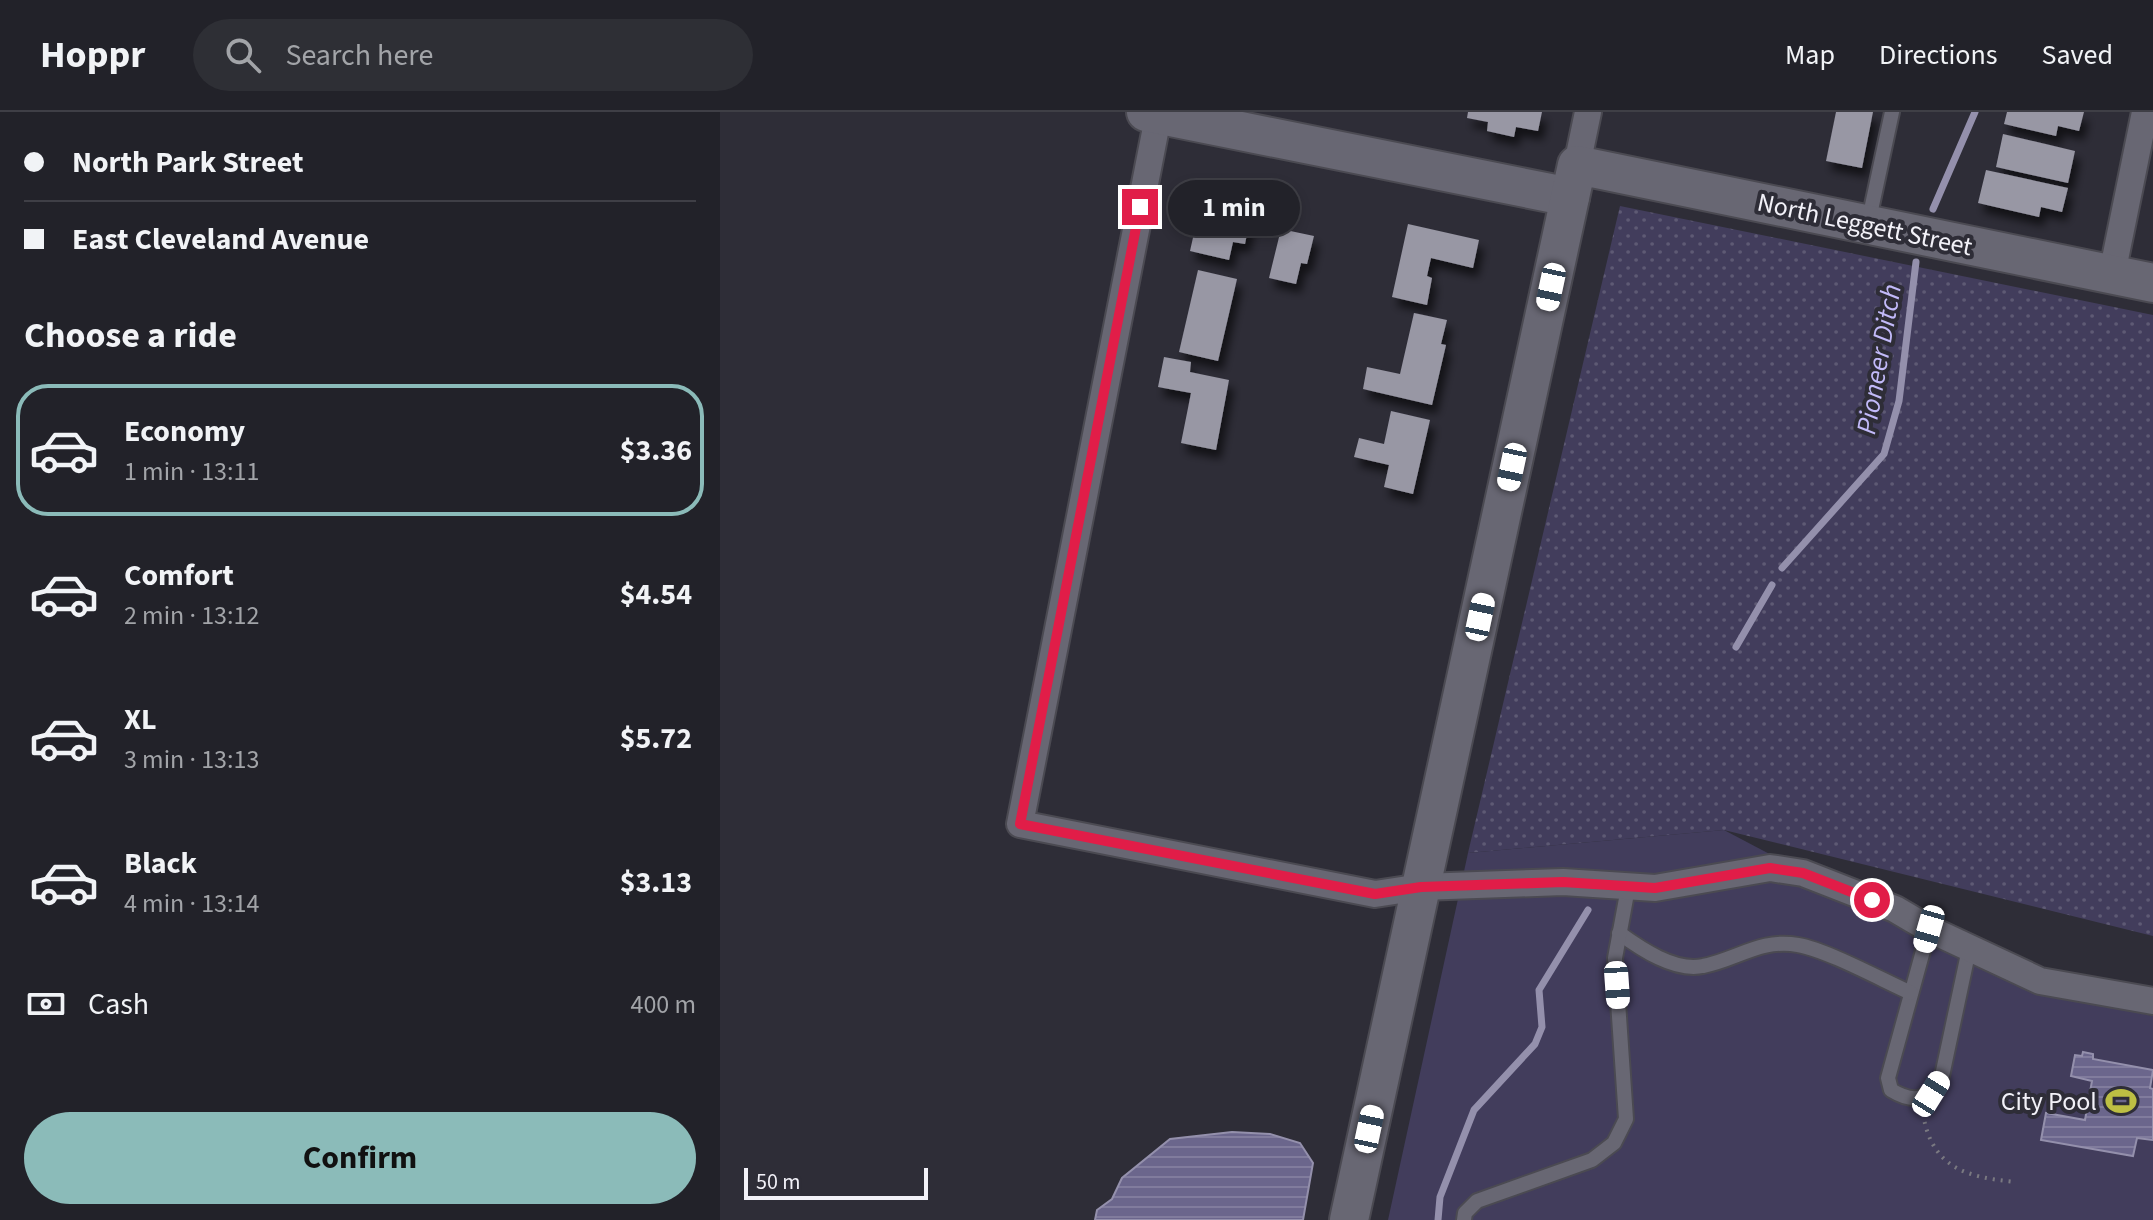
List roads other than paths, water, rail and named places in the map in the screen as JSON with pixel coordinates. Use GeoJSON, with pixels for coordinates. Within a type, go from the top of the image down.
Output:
{"type":"FeatureCollection","features":[{"type":"Feature","properties":{"kind":"street"},"geometry":{"type":"LineString","coordinates":[[1349,1220],[1588,112]]}},
{"type":"Feature","properties":{"kind":"street"},"geometry":{"type":"LineString","coordinates":[[2112,274],[2145,112]]}},
{"type":"Feature","properties":{"kind":"street"},"geometry":{"type":"LineString","coordinates":[[1154,113],[1020,824],[1375,894],[1421,887],[1563,882],[1655,888],[1770,868],[1803,873],[1895,909],[1969,949],[2040,981],[2153,1001]]}},
{"type":"Feature","properties":{"kind":"street","name":"North Leggett Street"},"geometry":{"type":"LineString","coordinates":[[1154,113],[1574,181],[1868,224],[2153,283]]}},
{"type":"Feature","properties":{"kind":"lane"},"geometry":{"type":"LineString","coordinates":[[1868,224],[1892,112]]}},
{"type":"Feature","properties":{"kind":"lane"},"geometry":{"type":"LineString","coordinates":[[1464,1220],[1465,1213],[1477,1201],[1592,1160],[1614,1143],[1626,1119],[1615,958],[1628,888]]}},
{"type":"Feature","properties":{"kind":"lane"},"geometry":{"type":"LineString","coordinates":[[1929,929],[1888,1078],[1891,1090],[1905,1098],[1920,1100],[1931,1094],[1942,1076],[1969,949]]}},
{"type":"Feature","properties":{"kind":"lane"},"geometry":{"type":"LineString","coordinates":[[1619,933],[1642,950],[1685,966],[1703,967],[1750,948],[1775,943],[1799,945],[1911,993]]}},
{"type":"Feature","properties":{"kind":"waterway","name":"Pioneer Ditch"},"geometry":{"type":"LineString","coordinates":[[1933,209],[1975,112]]}},
{"type":"Feature","properties":{"kind":"waterway","name":"Pioneer Ditch"},"geometry":{"type":"LineString","coordinates":[[1782,568],[1884,454],[1899,401],[1916,262]]}},
{"type":"Feature","properties":{"kind":"waterway","name":"Pioneer Ditch"},"geometry":{"type":"LineString","coordinates":[[1736,647],[1772,585]]}},
{"type":"Feature","properties":{"kind":"waterway","name":"Pioneer Ditch"},"geometry":{"type":"LineString","coordinates":[[1438,1220],[1440,1197],[1474,1110],[1535,1044],[1542,1027],[1539,990],[1588,910]]}},
{"type":"Feature","properties":{"kind":"place","name":"City Pool"},"geometry":{"type":"Point","coordinates":[2121,1101]}}]}
